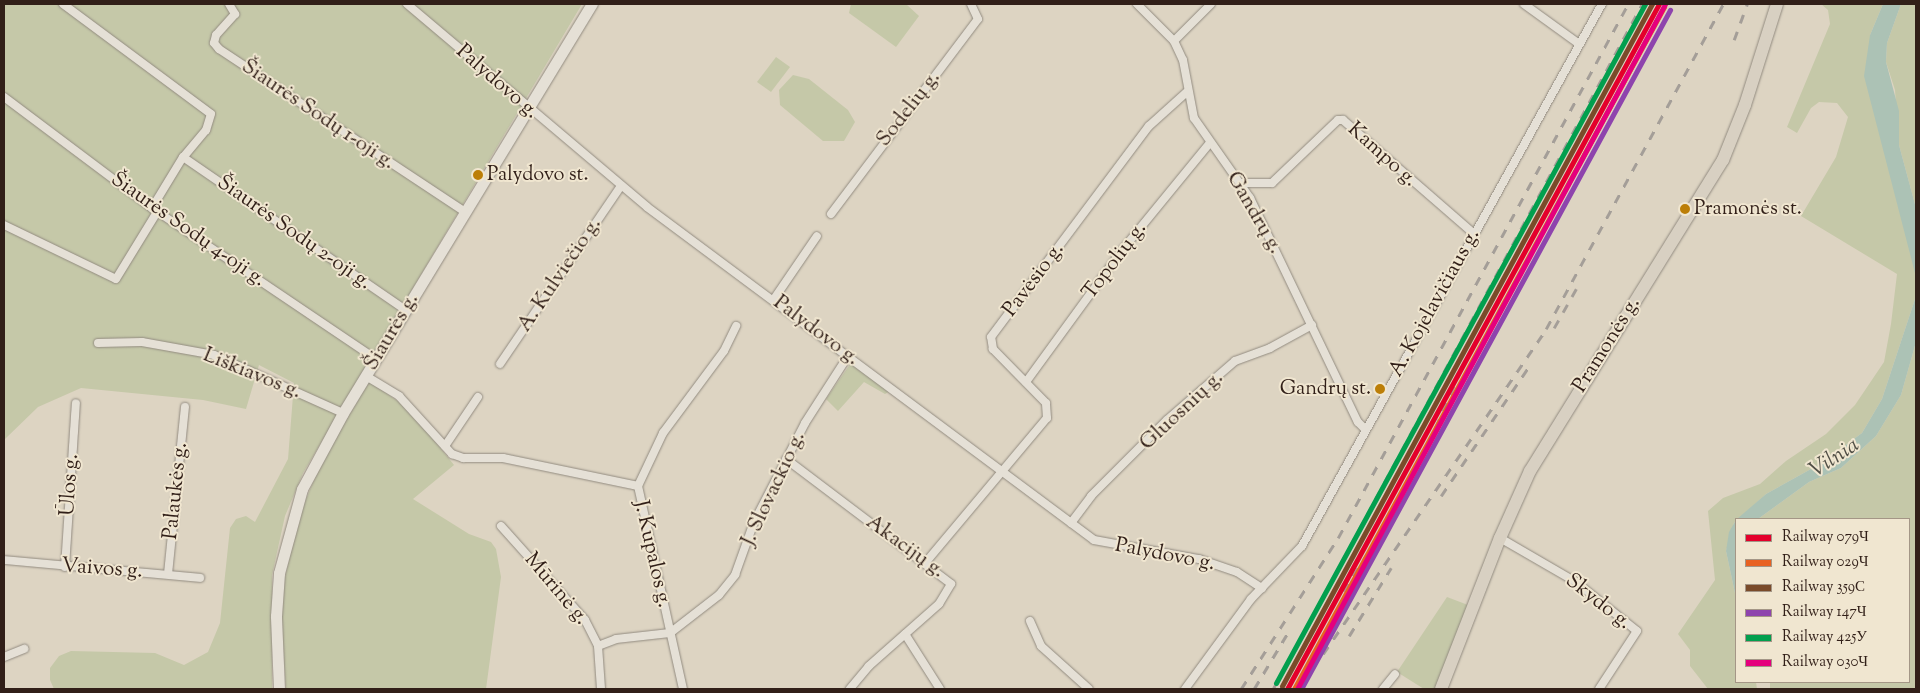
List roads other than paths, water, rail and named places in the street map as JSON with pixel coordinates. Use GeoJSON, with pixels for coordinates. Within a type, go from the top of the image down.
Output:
{"type":"FeatureCollection","features":[{"type":"Feature","properties":{"kind":"main road","name":"Pramonės g."},"geometry":{"type":"LineString","coordinates":[[1441,689],[1500,538],[1530,471],[1723,160],[1745,105],[1777,4]]}},
{"type":"Feature","properties":{"kind":"main road","name":"Šiaurės g."},"geometry":{"type":"LineString","coordinates":[[278,689],[276,616],[282,551],[302,489],[343,413],[590,5]]}},
{"type":"Feature","properties":{"kind":"street"},"geometry":{"type":"LineString","coordinates":[[4,225],[116,279],[183,157],[206,130],[211,114],[63,4]]}},
{"type":"Feature","properties":{"kind":"street","name":"Šiaurės Sodų 1-oji g."},"geometry":{"type":"LineString","coordinates":[[229,4],[235,14],[216,35],[214,43],[219,49],[465,212]]}},
{"type":"Feature","properties":{"kind":"street","name":"Palydovo g."},"geometry":{"type":"LineString","coordinates":[[407,4],[528,109],[621,186],[1094,540],[1200,559],[1237,572],[1262,588]]}},
{"type":"Feature","properties":{"kind":"street","name":"Sodelių g."},"geometry":{"type":"LineString","coordinates":[[831,214],[978,20],[971,4]]}},
{"type":"Feature","properties":{"kind":"street","name":"Gandrų g."},"geometry":{"type":"LineString","coordinates":[[1137,4],[1174,41],[1194,118],[1209,144],[1240,182],[1312,325],[1358,422],[1365,429]]}},
{"type":"Feature","properties":{"kind":"street"},"geometry":{"type":"LineString","coordinates":[[1174,41],[1211,4]]}},
{"type":"Feature","properties":{"kind":"street"},"geometry":{"type":"LineString","coordinates":[[1524,4],[1580,44]]}},
{"type":"Feature","properties":{"kind":"street","name":"A. Kojelavičiaus g."},"geometry":{"type":"LineString","coordinates":[[1185,689],[1262,588],[1302,546],[1365,429],[1602,4]]}},
{"type":"Feature","properties":{"kind":"street","name":"Pavėsio g."},"geometry":{"type":"LineString","coordinates":[[926,562],[1047,418],[1046,403],[993,349],[991,337],[1149,126],[1188,91]]}},
{"type":"Feature","properties":{"kind":"street","name":"Šiaurės Sodų 4-oji g."},"geometry":{"type":"LineString","coordinates":[[4,97],[154,210],[376,359]]}},
{"type":"Feature","properties":{"kind":"street","name":"Kampo g."},"geometry":{"type":"LineString","coordinates":[[1240,182],[1272,183],[1338,120],[1343,120],[1474,234]]}},
{"type":"Feature","properties":{"kind":"street","name":"Topolių g."},"geometry":{"type":"LineString","coordinates":[[1026,382],[1123,249],[1209,144]]}},
{"type":"Feature","properties":{"kind":"street","name":"Šiaurės Sodų 2-oji g."},"geometry":{"type":"LineString","coordinates":[[183,157],[406,310]]}},
{"type":"Feature","properties":{"kind":"street","name":"A. Kulviečio g."},"geometry":{"type":"LineString","coordinates":[[500,364],[621,186]]}},
{"type":"Feature","properties":{"kind":"street"},"geometry":{"type":"LineString","coordinates":[[774,299],[817,236]]}},
{"type":"Feature","properties":{"kind":"street","name":"Gluosnių g."},"geometry":{"type":"LineString","coordinates":[[1071,523],[1091,496],[1167,420],[1235,361],[1270,348],[1312,325]]}},
{"type":"Feature","properties":{"kind":"street","name":"J. Kupalos g."},"geometry":{"type":"LineString","coordinates":[[683,689],[638,486],[662,433],[724,352],[736,326]]}},
{"type":"Feature","properties":{"kind":"street","name":"Liškiavos g."},"geometry":{"type":"LineString","coordinates":[[98,343],[142,342],[214,355],[343,413]]}},
{"type":"Feature","properties":{"kind":"street","name":"J. Slovackio g."},"geometry":{"type":"LineString","coordinates":[[670,633],[699,613],[736,575],[754,522],[786,459],[848,356]]}},
{"type":"Feature","properties":{"kind":"street"},"geometry":{"type":"LineString","coordinates":[[366,376],[399,396],[445,446],[463,458],[503,458],[638,486]]}},
{"type":"Feature","properties":{"kind":"street"},"geometry":{"type":"LineString","coordinates":[[445,446],[478,397]]}},
{"type":"Feature","properties":{"kind":"street","name":"Ūlos g."},"geometry":{"type":"LineString","coordinates":[[64,567],[76,403]]}},
{"type":"Feature","properties":{"kind":"street","name":"Palaukės g."},"geometry":{"type":"LineString","coordinates":[[168,574],[185,407]]}},
{"type":"Feature","properties":{"kind":"street","name":"Akacijų g."},"geometry":{"type":"LineString","coordinates":[[786,459],[926,562],[951,586],[939,604],[905,634],[850,689]]}},
{"type":"Feature","properties":{"kind":"street","name":"Mūrinė g."},"geometry":{"type":"LineString","coordinates":[[501,526],[579,610],[598,646],[601,689]]}},
{"type":"Feature","properties":{"kind":"street","name":"Skydo g."},"geometry":{"type":"LineString","coordinates":[[1500,538],[1576,582],[1637,631],[1600,689]]}},
{"type":"Feature","properties":{"kind":"street","name":"Vaivos g."},"geometry":{"type":"LineString","coordinates":[[4,560],[200,578]]}},
{"type":"Feature","properties":{"kind":"street"},"geometry":{"type":"LineString","coordinates":[[1030,621],[1046,651],[1089,689]]}},
{"type":"Feature","properties":{"kind":"street"},"geometry":{"type":"LineString","coordinates":[[598,646],[616,639],[670,633]]}},
{"type":"Feature","properties":{"kind":"street"},"geometry":{"type":"LineString","coordinates":[[905,634],[940,689]]}},
{"type":"Feature","properties":{"kind":"street"},"geometry":{"type":"LineString","coordinates":[[4,657],[24,649]]}},
{"type":"Feature","properties":{"kind":"street"},"geometry":{"type":"LineString","coordinates":[[1383,689],[1395,674]]}},
{"type":"Feature","properties":{"kind":"water"},"geometry":{"type":"Polygon","coordinates":[[[1883,4],[1901,4],[1887,43],[1886,62],[1899,111],[1899,145],[1916,208],[1916,277],[1864,76],[1870,35],[1883,4]]]}},
{"type":"Feature","properties":{"kind":"water","name":"Vilnia"},"geometry":{"type":"Polygon","coordinates":[[[1916,296],[1916,342],[1901,395],[1876,436],[1841,468],[1809,482],[1759,518],[1738,518],[1766,494],[1820,464],[1862,433],[1882,399],[1916,296]]]}},
{"type":"Feature","properties":{"kind":"water"},"geometry":{"type":"Polygon","coordinates":[[[1735,522],[1735,593],[1726,551],[1729,532],[1735,522]]]}},
{"type":"Feature","properties":{"kind":"railway"},"geometry":{"type":"LineString","coordinates":[[1241,689],[1338,538],[1628,4]]}},
{"type":"Feature","properties":{"kind":"railway"},"geometry":{"type":"LineString","coordinates":[[1273,689],[1642,4]]}},
{"type":"Feature","properties":{"kind":"railway"},"geometry":{"type":"LineString","coordinates":[[1323,654],[1546,329],[1723,4]]}},
{"type":"Feature","properties":{"kind":"railway"},"geometry":{"type":"LineString","coordinates":[[1734,40],[1747,4]]}},
{"type":"Feature","properties":{"kind":"railway"},"geometry":{"type":"LineString","coordinates":[[1554,328],[1580,282]]}},
{"type":"Feature","properties":{"kind":"railway"},"geometry":{"type":"LineString","coordinates":[[1441,496],[1530,365]]}},
{"type":"Feature","properties":{"kind":"railway"},"geometry":{"type":"LineString","coordinates":[[1428,444],[1461,370]]}},
{"type":"Feature","properties":{"kind":"railway"},"geometry":{"type":"LineString","coordinates":[[1343,591],[1380,534]]}},
{"type":"Feature","properties":{"kind":"railway"},"geometry":{"type":"LineString","coordinates":[[1349,636],[1391,568]]}},
{"type":"Feature","properties":{"kind":"railway"},"geometry":{"type":"LineString","coordinates":[[1254,689],[1290,629]]}},
{"type":"Feature","properties":{"kind":"rail line","name":"425У"},"geometry":{"type":"LineString","coordinates":[[1276,683],[1645,4]]}},
{"type":"Feature","properties":{"kind":"rail line","name":"359С"},"geometry":{"type":"LineString","coordinates":[[1282,686],[1652,4]]}},
{"type":"Feature","properties":{"kind":"rail line","name":"079Ч"},"geometry":{"type":"LineString","coordinates":[[1287,689],[1659,4]]}},
{"type":"Feature","properties":{"kind":"rail line","name":"030Ч"},"geometry":{"type":"LineString","coordinates":[[1297,689],[1665,4]]}},
{"type":"Feature","properties":{"kind":"rail line","name":"029Ч"},"geometry":{"type":"LineString","coordinates":[[1294,689],[1664,7]]}},
{"type":"Feature","properties":{"kind":"rail line","name":"147Ч"},"geometry":{"type":"LineString","coordinates":[[1301,689],[1670,10]]}},
{"type":"Feature","properties":{"kind":"place","name":"Palydovo st."},"geometry":{"type":"Point","coordinates":[478,175]}},
{"type":"Feature","properties":{"kind":"place","name":"Pramonės st."},"geometry":{"type":"Point","coordinates":[1685,209]}},
{"type":"Feature","properties":{"kind":"place","name":"Gandrų st."},"geometry":{"type":"Point","coordinates":[1380,389]}}]}
